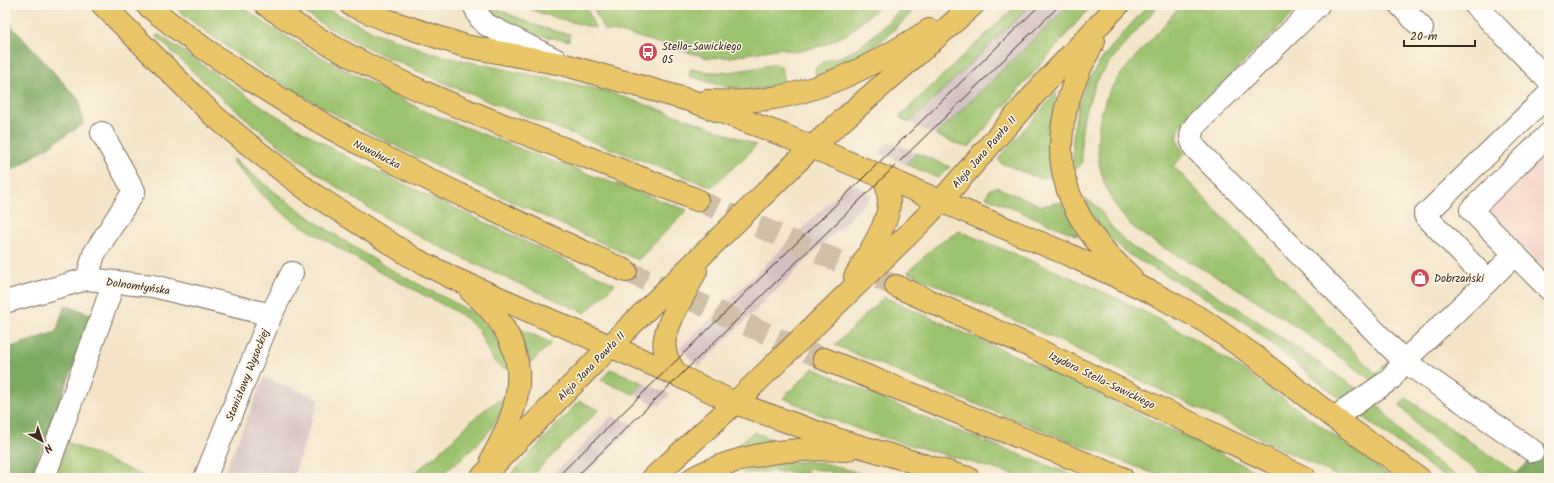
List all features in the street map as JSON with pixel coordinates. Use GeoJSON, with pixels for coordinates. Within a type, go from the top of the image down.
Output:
{"type":"FeatureCollection","features":[{"type":"Feature","properties":{"kind":"main road"},"geometry":{"type":"LineString","coordinates":[[103,5],[213,115],[286,174],[361,226],[415,259],[453,278],[679,376],[735,404],[800,427],[968,478]]}},
{"type":"Feature","properties":{"kind":"main road","name":"Nowohucka"},"geometry":{"type":"LineString","coordinates":[[147,5],[237,72],[277,98],[349,140],[443,186],[626,271]]}},
{"type":"Feature","properties":{"kind":"main road"},"geometry":{"type":"LineString","coordinates":[[266,5],[314,36],[426,94],[697,200]]}},
{"type":"Feature","properties":{"kind":"main road"},"geometry":{"type":"LineString","coordinates":[[351,5],[389,21],[465,46],[562,64],[692,101],[783,135],[1068,254],[1153,293],[1209,324],[1253,355],[1334,418],[1419,478]]}},
{"type":"Feature","properties":{"kind":"main road"},"geometry":{"type":"LineString","coordinates":[[692,101],[747,102],[806,91],[827,84],[883,58],[967,5]]}},
{"type":"Feature","properties":{"kind":"main road","name":"Aleja Jana Pawła II"},"geometry":{"type":"LineString","coordinates":[[480,478],[610,347],[812,148],[973,5]]}},
{"type":"Feature","properties":{"kind":"main road"},"geometry":{"type":"LineString","coordinates":[[1114,10],[1078,71],[1064,110],[1061,140],[1063,170],[1077,211],[1095,240],[1118,265],[1153,293]]}},
{"type":"Feature","properties":{"kind":"main road","name":"Aleja Jana Pawła II"},"geometry":{"type":"LineString","coordinates":[[653,478],[735,404],[941,200],[1047,80],[1114,10]]}},
{"type":"Feature","properties":{"kind":"main road","name":"Aleja Jana Pawła II"},"geometry":{"type":"LineString","coordinates":[[845,295],[886,217],[889,203],[884,177]]}},
{"type":"Feature","properties":{"kind":"main road","name":"Aleja Jana Pawła II"},"geometry":{"type":"LineString","coordinates":[[679,376],[670,365],[666,355],[664,336],[703,255]]}},
{"type":"Feature","properties":{"kind":"main road"},"geometry":{"type":"LineString","coordinates":[[453,278],[472,292],[494,314],[512,344],[517,361],[519,390],[517,402],[500,443],[480,478]]}},
{"type":"Feature","properties":{"kind":"main road","name":"Izydora Stella-Sawickiego"},"geometry":{"type":"LineString","coordinates":[[896,286],[1055,358],[1305,478]]}},
{"type":"Feature","properties":{"kind":"main road"},"geometry":{"type":"LineString","coordinates":[[824,359],[1122,478]]}},
{"type":"Feature","properties":{"kind":"main road"},"geometry":{"type":"LineString","coordinates":[[693,478],[712,468],[739,460],[776,452],[831,449],[890,455]]}},
{"type":"Feature","properties":{"kind":"street"},"geometry":{"type":"LineString","coordinates":[[474,5],[480,18],[487,25],[562,64]]}},
{"type":"Feature","properties":{"kind":"street"},"geometry":{"type":"LineString","coordinates":[[1318,5],[1198,122],[1191,131],[1191,140],[1195,148],[1404,361],[1533,451]]}},
{"type":"Feature","properties":{"kind":"street"},"geometry":{"type":"LineString","coordinates":[[1400,5],[1422,28]]}},
{"type":"Feature","properties":{"kind":"street"},"geometry":{"type":"LineString","coordinates":[[1476,6],[1549,81]]}},
{"type":"Feature","properties":{"kind":"street"},"geometry":{"type":"LineString","coordinates":[[1488,281],[1425,215],[1549,94]]}},
{"type":"Feature","properties":{"kind":"street"},"geometry":{"type":"LineString","coordinates":[[87,279],[94,254],[134,191],[102,133]]}},
{"type":"Feature","properties":{"kind":"street"},"geometry":{"type":"LineString","coordinates":[[1549,134],[1471,210],[1549,290]]}},
{"type":"Feature","properties":{"kind":"street"},"geometry":{"type":"LineString","coordinates":[[1334,418],[1391,379],[1404,361],[1514,255]]}},
{"type":"Feature","properties":{"kind":"street","name":"Stanisławy Wysockiej"},"geometry":{"type":"LineString","coordinates":[[205,478],[271,315],[292,273]]}},
{"type":"Feature","properties":{"kind":"street","name":"Dolnomłyńska"},"geometry":{"type":"LineString","coordinates":[[5,302],[87,279],[153,286],[271,315]]}},
{"type":"Feature","properties":{"kind":"street"},"geometry":{"type":"LineString","coordinates":[[44,478],[114,282]]}},
{"type":"Feature","properties":{"kind":"shaded area"},"geometry":{"type":"Polygon","coordinates":[[[1031,5],[1069,5],[936,135],[909,123],[1031,5]]]}},
{"type":"Feature","properties":{"kind":"shaded area"},"geometry":{"type":"Polygon","coordinates":[[[890,142],[917,153],[906,164],[879,153],[890,142]]]}},
{"type":"Feature","properties":{"kind":"shaded area"},"geometry":{"type":"Polygon","coordinates":[[[1549,153],[1549,272],[1489,211],[1549,153]]]}},
{"type":"Feature","properties":{"kind":"shaded area"},"geometry":{"type":"Polygon","coordinates":[[[850,182],[862,188],[872,196],[699,366],[693,361],[680,348],[850,182]]]}},
{"type":"Feature","properties":{"kind":"shaded area"},"geometry":{"type":"Polygon","coordinates":[[[264,378],[319,398],[293,478],[222,478],[264,378]]]}},
{"type":"Feature","properties":{"kind":"shaded area"},"geometry":{"type":"Polygon","coordinates":[[[643,383],[670,394],[659,406],[633,394],[643,383]]]}},
{"type":"Feature","properties":{"kind":"shaded area"},"geometry":{"type":"Polygon","coordinates":[[[612,416],[635,425],[581,478],[549,478],[612,416]]]}},
{"type":"Feature","properties":{"kind":"green space"},"geometry":{"type":"Polygon","coordinates":[[[172,5],[240,5],[273,29],[323,58],[424,111],[536,155],[687,210],[638,260],[447,171],[353,124],[262,71],[216,39],[172,5]]]}},
{"type":"Feature","properties":{"kind":"green space"},"geometry":{"type":"Polygon","coordinates":[[[293,5],[318,5],[379,34],[438,55],[606,91],[707,126],[756,145],[740,163],[739,162],[712,187],[525,116],[433,78],[336,32],[293,5]]]}},
{"type":"Feature","properties":{"kind":"green space"},"geometry":{"type":"Polygon","coordinates":[[[485,5],[489,5],[539,26],[570,34],[569,41],[521,32],[504,26],[485,5]]]}},
{"type":"Feature","properties":{"kind":"green space"},"geometry":{"type":"Polygon","coordinates":[[[519,5],[586,5],[595,28],[549,16],[519,5]]]}},
{"type":"Feature","properties":{"kind":"green space"},"geometry":{"type":"Polygon","coordinates":[[[592,5],[881,5],[849,33],[824,45],[796,52],[781,48],[731,57],[708,58],[624,33],[604,30],[592,5]]]}},
{"type":"Feature","properties":{"kind":"green space"},"geometry":{"type":"Polygon","coordinates":[[[905,5],[920,5],[887,36],[866,52],[848,63],[816,77],[815,70],[817,66],[825,61],[843,56],[863,44],[878,32],[905,5]]]}},
{"type":"Feature","properties":{"kind":"green space"},"geometry":{"type":"Polygon","coordinates":[[[1017,5],[1031,5],[909,123],[899,117],[1017,5]]]}},
{"type":"Feature","properties":{"kind":"green space"},"geometry":{"type":"Polygon","coordinates":[[[1069,5],[1092,5],[969,147],[962,146],[936,135],[1069,5]]]}},
{"type":"Feature","properties":{"kind":"green space"},"geometry":{"type":"Polygon","coordinates":[[[1148,5],[1159,5],[1112,59],[1096,82],[1084,115],[1081,137],[1082,163],[1076,170],[1074,169],[1073,142],[1075,118],[1081,97],[1101,60],[1148,5]]]}},
{"type":"Feature","properties":{"kind":"green space"},"geometry":{"type":"Polygon","coordinates":[[[1181,5],[1302,5],[1184,121],[1179,129],[1178,142],[1185,154],[1173,166],[1376,374],[1389,361],[1390,365],[1375,382],[1257,301],[1145,236],[1130,224],[1108,193],[1098,156],[1100,117],[1106,99],[1120,76],[1181,5]]]}},
{"type":"Feature","properties":{"kind":"green space"},"geometry":{"type":"Polygon","coordinates":[[[5,19],[79,100],[83,124],[5,175],[5,19]]]}},
{"type":"Feature","properties":{"kind":"green space"},"geometry":{"type":"Polygon","coordinates":[[[158,34],[269,111],[349,158],[615,284],[585,313],[466,260],[408,230],[352,197],[275,142],[202,80],[156,36],[158,34]]]}},
{"type":"Feature","properties":{"kind":"green space"},"geometry":{"type":"Polygon","coordinates":[[[776,64],[781,67],[785,86],[758,89],[736,88],[715,84],[689,76],[691,69],[723,72],[776,64]]]}},
{"type":"Feature","properties":{"kind":"green space"},"geometry":{"type":"Polygon","coordinates":[[[1057,92],[1050,136],[1050,158],[1054,177],[1038,178],[1001,163],[998,159],[1057,92]]]}},
{"type":"Feature","properties":{"kind":"green space"},"geometry":{"type":"Polygon","coordinates":[[[917,153],[950,167],[938,178],[906,164],[917,153]]]}},
{"type":"Feature","properties":{"kind":"green space"},"geometry":{"type":"Polygon","coordinates":[[[234,159],[287,201],[342,239],[392,270],[476,315],[492,332],[502,353],[507,369],[496,363],[477,329],[464,317],[374,269],[297,223],[279,210],[262,194],[232,161],[234,159]]]}},
{"type":"Feature","properties":{"kind":"green space"},"geometry":{"type":"Polygon","coordinates":[[[996,187],[1042,206],[1061,202],[1078,236],[986,197],[990,189],[996,187]]]}},
{"type":"Feature","properties":{"kind":"green space"},"geometry":{"type":"Polygon","coordinates":[[[1084,198],[1097,206],[1114,230],[1132,247],[1232,304],[1360,391],[1340,399],[1246,323],[1211,301],[1128,254],[1104,232],[1084,198]]]}},
{"type":"Feature","properties":{"kind":"green space"},"geometry":{"type":"Polygon","coordinates":[[[959,231],[1108,294],[1166,323],[1220,355],[1270,389],[1392,478],[1341,478],[1062,342],[908,272],[934,247],[959,231]]]}},
{"type":"Feature","properties":{"kind":"green space"},"geometry":{"type":"Polygon","coordinates":[[[884,297],[1063,377],[1270,478],[1165,478],[955,396],[835,345],[884,297]]]}},
{"type":"Feature","properties":{"kind":"green space"},"geometry":{"type":"Polygon","coordinates":[[[65,305],[93,315],[30,478],[5,478],[5,349],[56,332],[65,305]]]}},
{"type":"Feature","properties":{"kind":"green space"},"geometry":{"type":"Polygon","coordinates":[[[518,328],[552,343],[530,363],[527,351],[517,329],[518,328]]]}},
{"type":"Feature","properties":{"kind":"green space"},"geometry":{"type":"Polygon","coordinates":[[[813,368],[928,419],[1080,478],[1026,478],[872,434],[828,418],[783,398],[813,368]]]}},
{"type":"Feature","properties":{"kind":"green space"},"geometry":{"type":"Polygon","coordinates":[[[611,369],[643,383],[633,394],[601,380],[611,369]]]}},
{"type":"Feature","properties":{"kind":"green space"},"geometry":{"type":"Polygon","coordinates":[[[506,398],[495,423],[487,434],[458,461],[437,478],[408,478],[453,440],[481,412],[506,398]]]}},
{"type":"Feature","properties":{"kind":"green space"},"geometry":{"type":"Polygon","coordinates":[[[1406,398],[1516,474],[1513,478],[1487,478],[1424,433],[1400,405],[1406,398]]]}},
{"type":"Feature","properties":{"kind":"green space"},"geometry":{"type":"Polygon","coordinates":[[[579,401],[599,410],[529,478],[508,478],[579,401]]]}},
{"type":"Feature","properties":{"kind":"green space"},"geometry":{"type":"Polygon","coordinates":[[[1376,403],[1409,441],[1458,478],[1446,478],[1357,413],[1376,403]]]}},
{"type":"Feature","properties":{"kind":"green space"},"geometry":{"type":"Polygon","coordinates":[[[754,432],[774,440],[773,443],[733,449],[754,432]]]}},
{"type":"Feature","properties":{"kind":"green space"},"geometry":{"type":"Polygon","coordinates":[[[67,442],[148,478],[56,478],[67,442]]]}},
{"type":"Feature","properties":{"kind":"green space"},"geometry":{"type":"Polygon","coordinates":[[[1549,442],[1549,478],[1513,478],[1516,474],[1549,442]]]}},
{"type":"Feature","properties":{"kind":"green space"},"geometry":{"type":"Polygon","coordinates":[[[804,461],[828,464],[866,475],[865,478],[832,478],[832,472],[808,468],[806,475],[775,471],[743,474],[741,471],[769,464],[804,461]]]}},
{"type":"Feature","properties":{"kind":"tunnel"},"geometry":{"type":"LineString","coordinates":[[697,200],[896,286]]}},
{"type":"Feature","properties":{"kind":"tunnel"},"geometry":{"type":"LineString","coordinates":[[626,271],[824,359]]}},
{"type":"Feature","properties":{"kind":"tram line"},"geometry":{"type":"LineString","coordinates":[[556,478],[1040,5]]}},
{"type":"Feature","properties":{"kind":"tram line"},"geometry":{"type":"LineString","coordinates":[[575,478],[1060,5]]}},
{"type":"Feature","properties":{"kind":"place","name":"Stella-Sawickiego 05"},"geometry":{"type":"Point","coordinates":[648,52]}},
{"type":"Feature","properties":{"kind":"place","name":"Dobrzański"},"geometry":{"type":"Point","coordinates":[1420,278]}}]}
